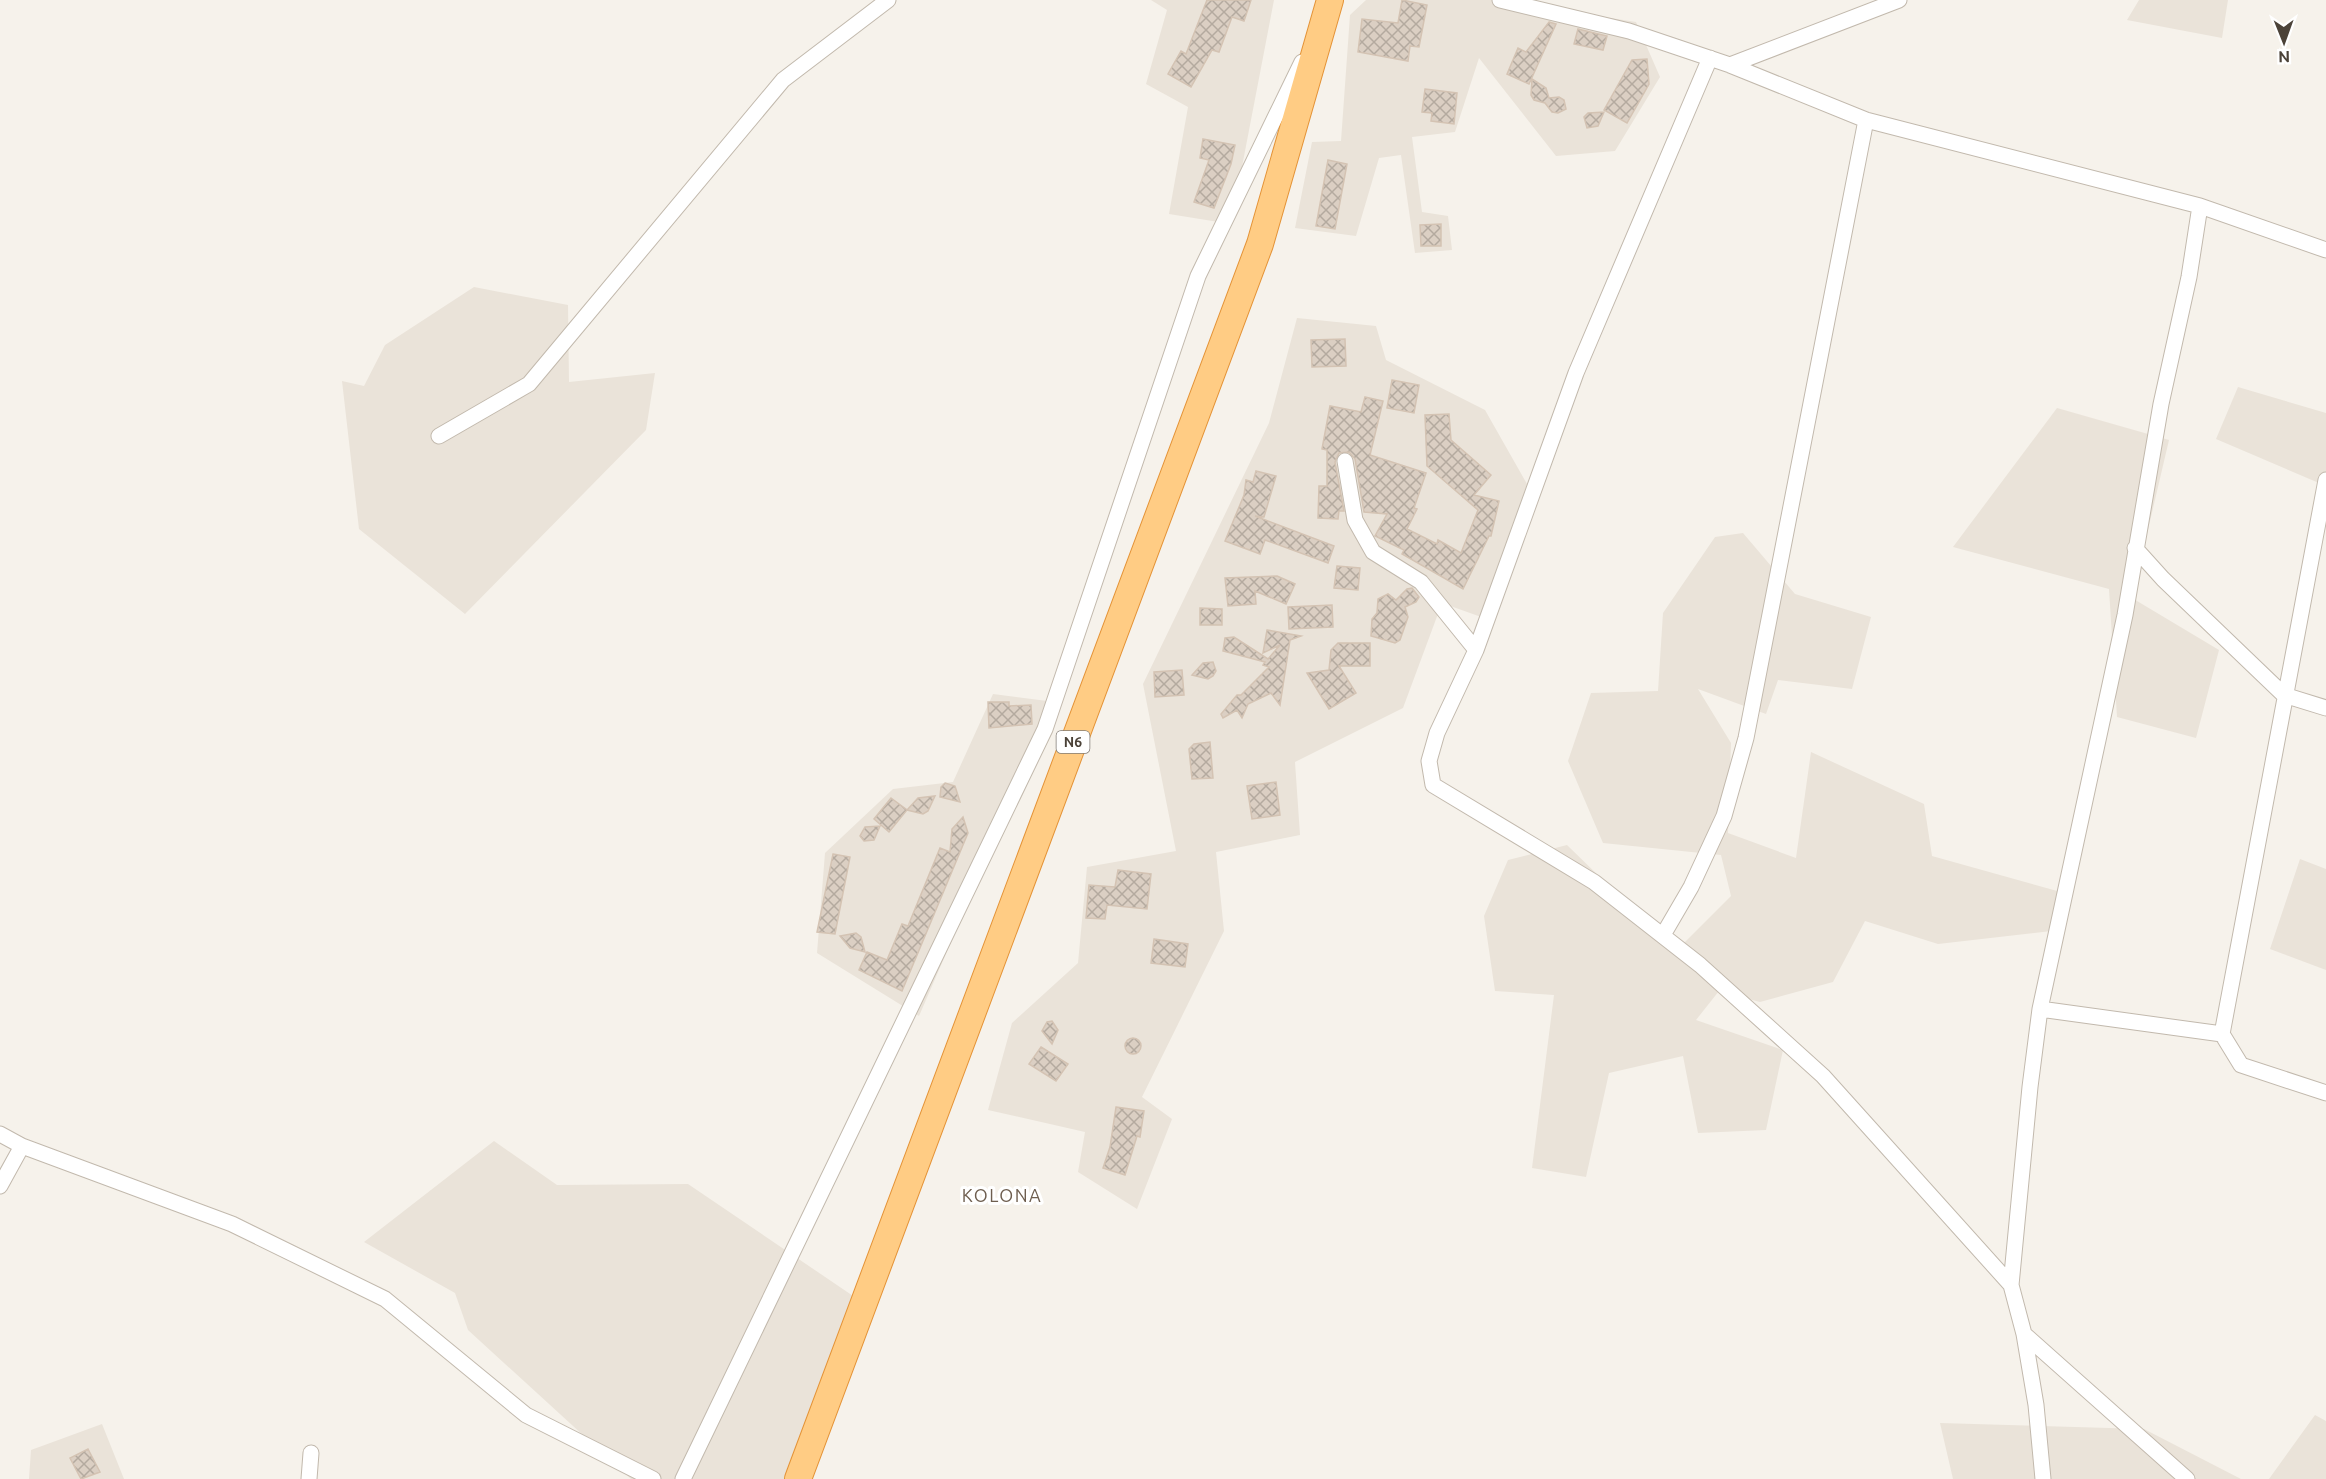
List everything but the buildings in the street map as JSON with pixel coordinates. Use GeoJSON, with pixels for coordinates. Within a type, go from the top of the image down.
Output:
{"type":"FeatureCollection","features":[{"type":"Feature","properties":{"kind":"highway","name":"N6"},"geometry":{"type":"LineString","coordinates":[[798,1479],[1260,243],[1329,4]]}},
{"type":"Feature","properties":{"kind":"street"},"geometry":{"type":"LineString","coordinates":[[439,436],[529,384],[783,80],[888,0]]}},
{"type":"Feature","properties":{"kind":"street"},"geometry":{"type":"LineString","coordinates":[[1500,0],[1629,31],[1730,65],[1866,120],[2200,207],[2326,250]]}},
{"type":"Feature","properties":{"kind":"street"},"geometry":{"type":"LineString","coordinates":[[1730,65],[1899,0]]}},
{"type":"Feature","properties":{"kind":"street"},"geometry":{"type":"LineString","coordinates":[[683,1479],[1045,729],[1198,276],[1329,4]]}},
{"type":"Feature","properties":{"kind":"street"},"geometry":{"type":"LineString","coordinates":[[1710,58],[1576,373],[1476,650],[1437,733],[1429,761],[1433,785],[1594,882],[1663,935],[1823,1076],[2011,1285]]}},
{"type":"Feature","properties":{"kind":"street"},"geometry":{"type":"LineString","coordinates":[[1663,935],[1691,887],[1724,816],[1746,738],[1866,120]]}},
{"type":"Feature","properties":{"kind":"street"},"geometry":{"type":"LineString","coordinates":[[2043,1479],[2036,1405],[2024,1334],[2011,1285],[2023,1146],[2040,1010],[2125,615],[2161,404],[2189,277],[2200,207]]}},
{"type":"Feature","properties":{"kind":"street"},"geometry":{"type":"LineString","coordinates":[[1345,461],[1355,520],[1373,552],[1421,582],[1476,650]]}},
{"type":"Feature","properties":{"kind":"street"},"geometry":{"type":"LineString","coordinates":[[2326,480],[2222,1034],[2241,1065],[2326,1093]]}},
{"type":"Feature","properties":{"kind":"street"},"geometry":{"type":"LineString","coordinates":[[2135,548],[2163,579],[2284,695],[2326,708]]}},
{"type":"Feature","properties":{"kind":"street"},"geometry":{"type":"LineString","coordinates":[[2040,1010],[2222,1034]]}},
{"type":"Feature","properties":{"kind":"street"},"geometry":{"type":"LineString","coordinates":[[0,1134],[22,1146],[232,1224],[385,1299],[526,1415],[653,1479]]}},
{"type":"Feature","properties":{"kind":"street"},"geometry":{"type":"LineString","coordinates":[[0,1186],[22,1146]]}},
{"type":"Feature","properties":{"kind":"street"},"geometry":{"type":"LineString","coordinates":[[2024,1334],[2187,1479]]}},
{"type":"Feature","properties":{"kind":"street"},"geometry":{"type":"LineString","coordinates":[[309,1479],[310,1453]]}},
{"type":"Feature","properties":{"kind":"shaded area"},"geometry":{"type":"Polygon","coordinates":[[[1151,0],[1274,0],[1231,224],[1169,214],[1188,107],[1146,84],[1167,10],[1151,0]]]}},
{"type":"Feature","properties":{"kind":"shaded area"},"geometry":{"type":"Polygon","coordinates":[[[1366,0],[1498,0],[1636,22],[1660,77],[1615,151],[1556,156],[1479,58],[1455,132],[1412,137],[1422,212],[1448,216],[1452,250],[1415,253],[1401,155],[1379,158],[1356,236],[1295,228],[1312,142],[1341,141],[1350,15],[1366,0]]]}},
{"type":"Feature","properties":{"kind":"shaded area"},"geometry":{"type":"Polygon","coordinates":[[[2139,0],[2228,0],[2222,38],[2127,20],[2139,0]]]}},
{"type":"Feature","properties":{"kind":"shaded area"},"geometry":{"type":"Polygon","coordinates":[[[474,287],[568,305],[569,382],[655,373],[646,430],[465,614],[359,529],[342,381],[364,386],[385,345],[474,287]]]}},
{"type":"Feature","properties":{"kind":"shaded area"},"geometry":{"type":"Polygon","coordinates":[[[1297,318],[1376,326],[1386,360],[1485,410],[1527,484],[1484,618],[1442,603],[1403,708],[1295,762],[1300,835],[1216,852],[1224,931],[1142,1097],[1172,1119],[1137,1209],[1078,1172],[1085,1132],[988,1110],[1012,1023],[1078,963],[1087,867],[1176,851],[1143,684],[1269,423],[1297,318]]]}},
{"type":"Feature","properties":{"kind":"shaded area"},"geometry":{"type":"Polygon","coordinates":[[[2238,387],[2326,413],[2326,486],[2216,439],[2238,387]]]}},
{"type":"Feature","properties":{"kind":"shaded area"},"geometry":{"type":"Polygon","coordinates":[[[2057,408],[2169,440],[2132,598],[2219,650],[2196,738],[2117,717],[2109,589],[1953,547],[2057,408]]]}},
{"type":"Feature","properties":{"kind":"shaded area"},"geometry":{"type":"Polygon","coordinates":[[[1743,533],[1795,594],[1871,617],[1852,689],[1778,680],[1766,714],[1698,689],[1731,743],[1728,833],[1796,858],[1811,752],[1924,804],[1932,856],[2068,894],[2060,930],[1938,944],[1865,921],[1833,982],[1760,1002],[1719,991],[1696,1020],[1783,1050],[1766,1130],[1698,1133],[1683,1056],[1609,1073],[1586,1177],[1532,1168],[1554,995],[1495,991],[1484,916],[1508,860],[1567,845],[1676,951],[1731,896],[1721,855],[1603,843],[1568,761],[1591,693],[1658,691],[1663,613],[1715,537],[1743,533]]]}},
{"type":"Feature","properties":{"kind":"shaded area"},"geometry":{"type":"Polygon","coordinates":[[[993,694],[1055,702],[919,1016],[817,953],[825,853],[893,789],[953,782],[993,694]]]}},
{"type":"Feature","properties":{"kind":"shaded area"},"geometry":{"type":"Polygon","coordinates":[[[2300,859],[2326,869],[2326,970],[2270,949],[2300,859]]]}},
{"type":"Feature","properties":{"kind":"shaded area"},"geometry":{"type":"Polygon","coordinates":[[[494,1141],[557,1185],[688,1184],[862,1302],[793,1479],[631,1479],[468,1330],[455,1293],[364,1242],[494,1141]]]}},
{"type":"Feature","properties":{"kind":"shaded area"},"geometry":{"type":"Polygon","coordinates":[[[2315,1415],[2326,1421],[2326,1479],[2269,1479],[2315,1415]]]}},
{"type":"Feature","properties":{"kind":"shaded area"},"geometry":{"type":"Polygon","coordinates":[[[1940,1423],[2144,1429],[2241,1479],[1953,1479],[1940,1423]]]}},
{"type":"Feature","properties":{"kind":"shaded area"},"geometry":{"type":"Polygon","coordinates":[[[102,1424],[124,1479],[29,1479],[31,1450],[102,1424]]]}},
{"type":"Feature","properties":{"kind":"district","name":"KOLONA"},"geometry":{"type":"Point","coordinates":[1002,1195]}}]}
